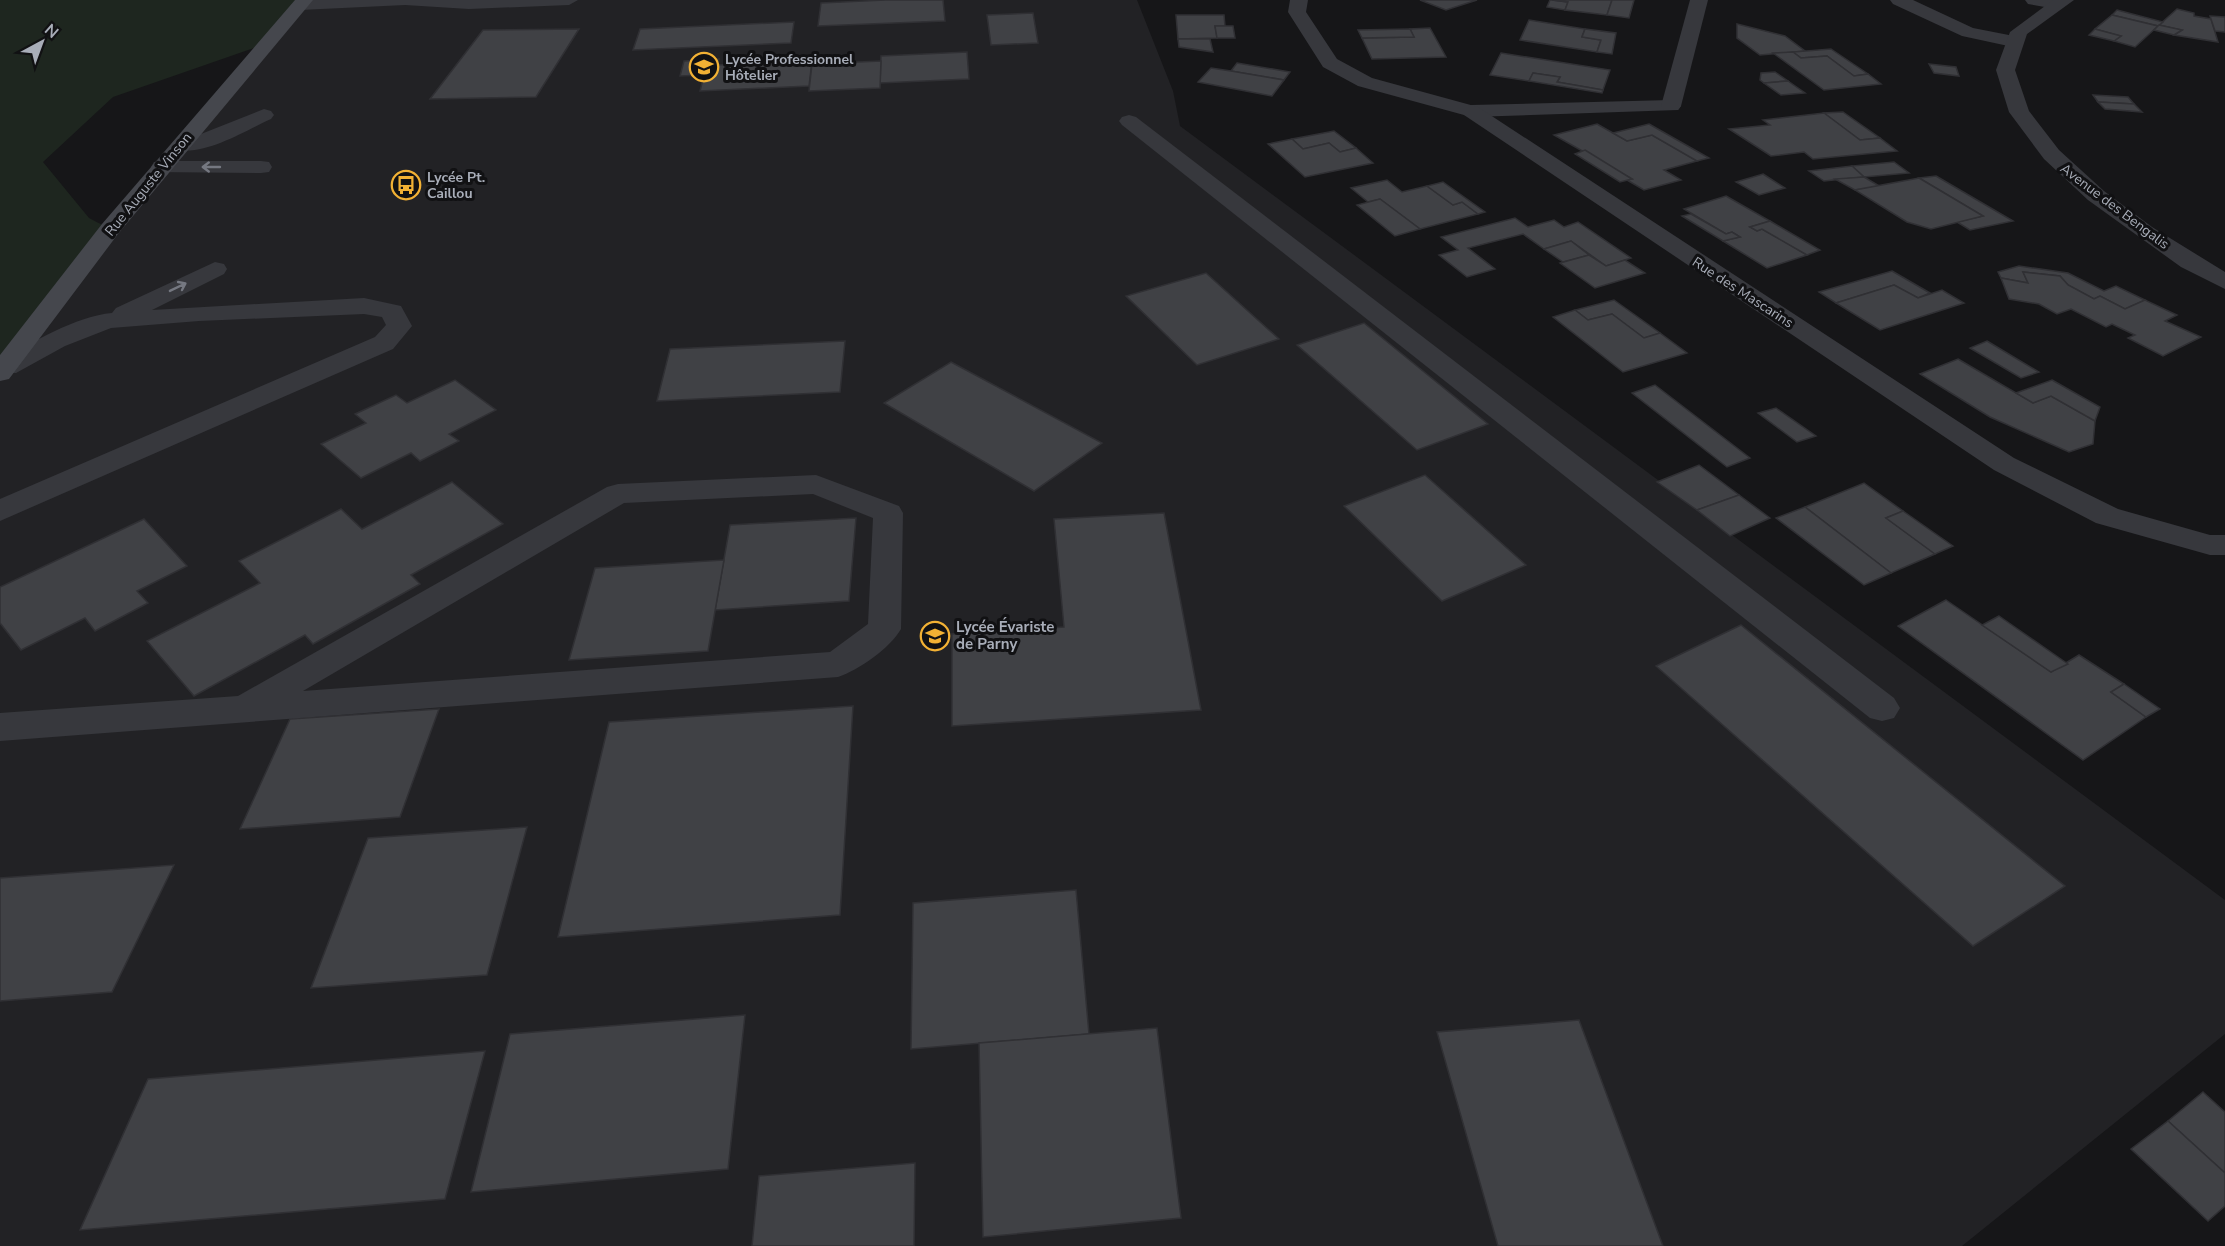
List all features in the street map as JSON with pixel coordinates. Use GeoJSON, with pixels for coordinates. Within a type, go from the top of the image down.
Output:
{"type":"FeatureCollection","features":[{"type":"Feature","properties":{"kind":"main road","name":"Rue Auguste Vinson"},"geometry":{"type":"LineString","coordinates":[[3,370],[110,229],[302,2]]}},
{"type":"Feature","properties":{"kind":"street"},"geometry":{"type":"LineString","coordinates":[[302,2],[405,0],[469,4],[569,0]]}},
{"type":"Feature","properties":{"kind":"street","name":"Rue des Mascarins"},"geometry":{"type":"LineString","coordinates":[[1299,0],[1298,12],[1330,63],[1365,82],[1446,102],[1470,111],[2004,464],[2107,516],[2210,545],[2225,545]]}},
{"type":"Feature","properties":{"kind":"street"},"geometry":{"type":"LineString","coordinates":[[1470,111],[1671,106],[1699,0]]}},
{"type":"Feature","properties":{"kind":"street"},"geometry":{"type":"LineString","coordinates":[[1899,0],[1968,32],[2013,41]]}},
{"type":"Feature","properties":{"kind":"street"},"geometry":{"type":"LineString","coordinates":[[2034,0],[2061,2]]}},
{"type":"Feature","properties":{"kind":"street","name":"Avenue des Bengalis"},"geometry":{"type":"LineString","coordinates":[[2061,2],[2037,15],[2013,41],[2006,55],[2007,87],[2022,118],[2051,157],[2143,231],[2225,282]]}},
{"type":"Feature","properties":{"kind":"street"},"geometry":{"type":"LineString","coordinates":[[181,145],[201,142],[264,115]]}},
{"type":"Feature","properties":{"kind":"street"},"geometry":{"type":"LineString","coordinates":[[1129,121],[1882,708]]}},
{"type":"Feature","properties":{"kind":"street"},"geometry":{"type":"LineString","coordinates":[[162,167],[261,166]]}},
{"type":"Feature","properties":{"kind":"street"},"geometry":{"type":"LineString","coordinates":[[3,370],[56,341],[107,321],[215,269]]}},
{"type":"Feature","properties":{"kind":"street"},"geometry":{"type":"LineString","coordinates":[[0,511],[384,343],[399,326],[392,311],[364,306],[199,313],[107,321]]}},
{"type":"Feature","properties":{"kind":"street"},"geometry":{"type":"LineString","coordinates":[[0,727],[838,664],[884,629],[888,513],[816,484],[618,494],[247,707]]}},
{"type":"Feature","properties":{"kind":"shaded area"},"geometry":{"type":"Polygon","coordinates":[[[0,0],[304,0],[265,44],[113,97],[43,162],[89,218],[110,229],[0,373],[0,0]]]}},
{"type":"Feature","properties":{"kind":"shaded area","name":"Lycée Évariste de Parny"},"geometry":{"type":"Polygon","coordinates":[[[304,0],[1137,0],[1173,91],[1180,126],[2225,900],[2225,1034],[1962,1246],[0,1246],[0,373],[304,0]]]}},
{"type":"Feature","properties":{"kind":"building"},"geometry":{"type":"Polygon","coordinates":[[[943,0],[945,21],[818,26],[821,3],[943,0]]]}},
{"type":"Feature","properties":{"kind":"building"},"geometry":{"type":"Polygon","coordinates":[[[1420,0],[1477,0],[1446,10],[1420,0]]]}},
{"type":"Feature","properties":{"kind":"building"},"geometry":{"type":"Polygon","coordinates":[[[1550,0],[1568,2],[1565,10],[1547,7],[1550,0]]]}},
{"type":"Feature","properties":{"kind":"building"},"geometry":{"type":"Polygon","coordinates":[[[1552,0],[1612,0],[1607,15],[1565,10],[1568,2],[1552,0]]]}},
{"type":"Feature","properties":{"kind":"building"},"geometry":{"type":"Polygon","coordinates":[[[1612,0],[1634,0],[1629,18],[1607,15],[1612,0]]]}},
{"type":"Feature","properties":{"kind":"building"},"geometry":{"type":"Polygon","coordinates":[[[2177,9],[2194,13],[2194,16],[2211,19],[2218,42],[2174,35],[2182,30],[2159,25],[2177,9]]]}},
{"type":"Feature","properties":{"kind":"building"},"geometry":{"type":"Polygon","coordinates":[[[2117,10],[2163,22],[2158,26],[2112,15],[2117,10]]]}},
{"type":"Feature","properties":{"kind":"building"},"geometry":{"type":"Polygon","coordinates":[[[1033,13],[1038,43],[991,45],[987,15],[1033,13]]]}},
{"type":"Feature","properties":{"kind":"building"},"geometry":{"type":"Polygon","coordinates":[[[1176,15],[1224,15],[1225,26],[1215,26],[1217,38],[1178,39],[1176,15]]]}},
{"type":"Feature","properties":{"kind":"building"},"geometry":{"type":"Polygon","coordinates":[[[2112,15],[2158,26],[2135,47],[2114,41],[2121,36],[2095,29],[2112,15]]]}},
{"type":"Feature","properties":{"kind":"building"},"geometry":{"type":"Polygon","coordinates":[[[2210,16],[2225,17],[2225,32],[2215,31],[2210,16]]]}},
{"type":"Feature","properties":{"kind":"building"},"geometry":{"type":"Polygon","coordinates":[[[1529,20],[1585,29],[1582,37],[1601,40],[1597,52],[1520,40],[1529,20]]]}},
{"type":"Feature","properties":{"kind":"building"},"geometry":{"type":"Polygon","coordinates":[[[794,22],[791,43],[633,50],[640,29],[794,22]]]}},
{"type":"Feature","properties":{"kind":"building"},"geometry":{"type":"Polygon","coordinates":[[[1737,24],[1785,36],[1805,51],[1760,55],[1737,38],[1737,24]]]}},
{"type":"Feature","properties":{"kind":"building"},"geometry":{"type":"Polygon","coordinates":[[[2159,25],[2182,30],[2174,35],[2154,30],[2159,25]]]}},
{"type":"Feature","properties":{"kind":"building"},"geometry":{"type":"Polygon","coordinates":[[[1215,26],[1233,26],[1235,38],[1217,38],[1215,26]]]}},
{"type":"Feature","properties":{"kind":"building"},"geometry":{"type":"Polygon","coordinates":[[[1430,28],[1446,57],[1372,59],[1362,38],[1414,37],[1410,29],[1430,28]]]}},
{"type":"Feature","properties":{"kind":"building"},"geometry":{"type":"Polygon","coordinates":[[[579,29],[536,97],[430,99],[483,30],[579,29]]]}},
{"type":"Feature","properties":{"kind":"building"},"geometry":{"type":"Polygon","coordinates":[[[1410,29],[1414,37],[1362,38],[1358,30],[1410,29]]]}},
{"type":"Feature","properties":{"kind":"building"},"geometry":{"type":"Polygon","coordinates":[[[1585,29],[1616,33],[1612,54],[1597,52],[1601,40],[1582,37],[1585,29]]]}},
{"type":"Feature","properties":{"kind":"building"},"geometry":{"type":"Polygon","coordinates":[[[2095,29],[2121,36],[2114,41],[2089,35],[2095,29]]]}},
{"type":"Feature","properties":{"kind":"building"},"geometry":{"type":"Polygon","coordinates":[[[1178,39],[1210,39],[1213,52],[1179,47],[1178,39]]]}},
{"type":"Feature","properties":{"kind":"building"},"geometry":{"type":"Polygon","coordinates":[[[1831,49],[1868,74],[1854,76],[1827,56],[1801,58],[1793,52],[1831,49]]]}},
{"type":"Feature","properties":{"kind":"building"},"geometry":{"type":"Polygon","coordinates":[[[967,52],[969,79],[880,83],[881,56],[967,52]]]}},
{"type":"Feature","properties":{"kind":"building"},"geometry":{"type":"Polygon","coordinates":[[[1793,52],[1801,58],[1827,56],[1854,76],[1868,74],[1881,84],[1824,90],[1773,53],[1793,52]]]}},
{"type":"Feature","properties":{"kind":"building"},"geometry":{"type":"Polygon","coordinates":[[[1501,53],[1610,70],[1603,90],[1557,82],[1560,77],[1533,73],[1529,81],[1490,75],[1501,53]]]}},
{"type":"Feature","properties":{"kind":"building"},"geometry":{"type":"Polygon","coordinates":[[[719,59],[717,65],[812,61],[809,86],[700,91],[704,75],[680,76],[684,61],[719,59]]]}},
{"type":"Feature","properties":{"kind":"building"},"geometry":{"type":"Polygon","coordinates":[[[881,61],[880,88],[809,91],[812,64],[881,61]]]}},
{"type":"Feature","properties":{"kind":"building"},"geometry":{"type":"Polygon","coordinates":[[[1237,63],[1290,72],[1284,80],[1231,71],[1237,63]]]}},
{"type":"Feature","properties":{"kind":"building"},"geometry":{"type":"Polygon","coordinates":[[[1929,64],[1956,67],[1959,76],[1934,73],[1929,64]]]}},
{"type":"Feature","properties":{"kind":"building"},"geometry":{"type":"Polygon","coordinates":[[[1211,68],[1284,80],[1272,96],[1198,82],[1211,68]]]}},
{"type":"Feature","properties":{"kind":"building"},"geometry":{"type":"Polygon","coordinates":[[[1775,72],[1788,81],[1764,83],[1760,80],[1761,73],[1775,72]]]}},
{"type":"Feature","properties":{"kind":"building"},"geometry":{"type":"Polygon","coordinates":[[[1533,73],[1560,77],[1557,82],[1603,90],[1602,93],[1529,81],[1533,73]]]}},
{"type":"Feature","properties":{"kind":"building"},"geometry":{"type":"Polygon","coordinates":[[[1788,81],[1805,93],[1781,95],[1764,83],[1788,81]]]}},
{"type":"Feature","properties":{"kind":"building"},"geometry":{"type":"Polygon","coordinates":[[[2093,95],[2128,97],[2134,104],[2098,102],[2093,95]]]}},
{"type":"Feature","properties":{"kind":"building"},"geometry":{"type":"Polygon","coordinates":[[[2098,102],[2134,104],[2142,112],[2105,109],[2098,102]]]}},
{"type":"Feature","properties":{"kind":"building"},"geometry":{"type":"Polygon","coordinates":[[[1843,112],[1880,138],[1860,140],[1824,113],[1843,112]]]}},
{"type":"Feature","properties":{"kind":"building"},"geometry":{"type":"Polygon","coordinates":[[[1824,113],[1860,140],[1880,138],[1897,151],[1813,159],[1804,152],[1771,156],[1729,129],[1770,125],[1763,120],[1824,113]]]}},
{"type":"Feature","properties":{"kind":"building"},"geometry":{"type":"Polygon","coordinates":[[[1597,124],[1627,141],[1652,135],[1697,161],[1664,170],[1681,180],[1644,190],[1627,180],[1632,179],[1554,135],[1597,124]]]}},
{"type":"Feature","properties":{"kind":"building"},"geometry":{"type":"Polygon","coordinates":[[[1649,124],[1709,158],[1697,161],[1652,135],[1627,141],[1613,133],[1649,124]]]}},
{"type":"Feature","properties":{"kind":"building"},"geometry":{"type":"Polygon","coordinates":[[[1334,131],[1356,148],[1340,152],[1329,143],[1303,149],[1292,139],[1334,131]]]}},
{"type":"Feature","properties":{"kind":"building"},"geometry":{"type":"Polygon","coordinates":[[[1292,139],[1303,149],[1329,143],[1340,152],[1356,148],[1373,163],[1305,177],[1268,144],[1292,139]]]}},
{"type":"Feature","properties":{"kind":"building"},"geometry":{"type":"Polygon","coordinates":[[[1585,150],[1632,179],[1620,182],[1575,154],[1585,150]]]}},
{"type":"Feature","properties":{"kind":"building"},"geometry":{"type":"Polygon","coordinates":[[[1894,162],[1909,173],[1864,177],[1852,166],[1894,162]]]}},
{"type":"Feature","properties":{"kind":"building"},"geometry":{"type":"Polygon","coordinates":[[[1852,166],[1864,177],[1824,181],[1809,171],[1852,166]]]}},
{"type":"Feature","properties":{"kind":"building"},"geometry":{"type":"Polygon","coordinates":[[[1763,174],[1785,188],[1759,195],[1736,182],[1763,174]]]}},
{"type":"Feature","properties":{"kind":"building"},"geometry":{"type":"Polygon","coordinates":[[[1936,176],[2013,221],[1970,230],[1957,222],[1983,216],[1919,178],[1936,176]]]}},
{"type":"Feature","properties":{"kind":"building"},"geometry":{"type":"Polygon","coordinates":[[[1864,177],[1881,187],[1855,190],[1835,179],[1864,177]]]}},
{"type":"Feature","properties":{"kind":"building"},"geometry":{"type":"Polygon","coordinates":[[[1919,178],[1983,216],[1931,229],[1907,222],[1855,190],[1919,178]]]}},
{"type":"Feature","properties":{"kind":"building"},"geometry":{"type":"Polygon","coordinates":[[[1387,180],[1402,192],[1427,186],[1453,205],[1462,202],[1478,214],[1420,229],[1380,199],[1368,202],[1351,188],[1387,180]]]}},
{"type":"Feature","properties":{"kind":"building"},"geometry":{"type":"Polygon","coordinates":[[[1443,182],[1485,212],[1478,214],[1462,202],[1453,205],[1427,186],[1443,182]]]}},
{"type":"Feature","properties":{"kind":"building"},"geometry":{"type":"Polygon","coordinates":[[[1726,196],[1770,221],[1750,227],[1757,231],[1762,229],[1807,255],[1767,268],[1723,241],[1740,237],[1732,232],[1726,234],[1684,209],[1726,196]]]}},
{"type":"Feature","properties":{"kind":"building"},"geometry":{"type":"Polygon","coordinates":[[[1380,199],[1420,229],[1395,236],[1357,205],[1380,199]]]}},
{"type":"Feature","properties":{"kind":"building"},"geometry":{"type":"Polygon","coordinates":[[[1691,214],[1726,234],[1732,232],[1740,237],[1723,241],[1682,216],[1691,214]]]}},
{"type":"Feature","properties":{"kind":"building"},"geometry":{"type":"Polygon","coordinates":[[[1515,218],[1528,227],[1554,220],[1564,227],[1578,222],[1631,258],[1606,266],[1571,241],[1544,249],[1523,234],[1468,248],[1495,269],[1467,277],[1439,255],[1458,250],[1441,237],[1515,218]]]}},
{"type":"Feature","properties":{"kind":"building"},"geometry":{"type":"Polygon","coordinates":[[[1770,221],[1820,250],[1807,255],[1762,229],[1757,231],[1750,227],[1770,221]]]}},
{"type":"Feature","properties":{"kind":"building"},"geometry":{"type":"Polygon","coordinates":[[[1571,241],[1589,255],[1563,262],[1544,249],[1571,241]]]}},
{"type":"Feature","properties":{"kind":"building"},"geometry":{"type":"Polygon","coordinates":[[[1589,255],[1606,266],[1625,260],[1645,273],[1595,288],[1560,263],[1589,255]]]}},
{"type":"Feature","properties":{"kind":"building"},"geometry":{"type":"Polygon","coordinates":[[[2019,266],[2068,273],[2104,291],[2116,286],[2145,300],[2125,309],[2100,296],[2094,299],[2068,285],[2060,276],[2023,272],[2028,283],[2001,278],[1998,272],[2019,266]]]}},
{"type":"Feature","properties":{"kind":"building"},"geometry":{"type":"Polygon","coordinates":[[[1892,271],[1930,293],[1918,298],[1894,285],[1836,303],[1819,292],[1892,271]]]}},
{"type":"Feature","properties":{"kind":"building"},"geometry":{"type":"Polygon","coordinates":[[[2023,272],[2060,276],[2068,285],[2094,299],[2100,296],[2125,309],[2145,300],[2177,315],[2165,321],[2201,337],[2163,356],[2128,338],[2135,335],[2112,324],[2106,327],[2071,309],[2057,314],[2039,304],[2009,299],[2001,278],[2028,283],[2023,272]]]}},
{"type":"Feature","properties":{"kind":"building"},"geometry":{"type":"Polygon","coordinates":[[[1206,273],[1279,339],[1197,365],[1126,296],[1206,273]]]}},
{"type":"Feature","properties":{"kind":"building"},"geometry":{"type":"Polygon","coordinates":[[[1894,285],[1918,298],[1942,290],[1964,303],[1880,330],[1836,303],[1894,285]]]}},
{"type":"Feature","properties":{"kind":"building"},"geometry":{"type":"Polygon","coordinates":[[[1614,300],[1660,333],[1644,338],[1612,314],[1588,320],[1575,310],[1614,300]]]}},
{"type":"Feature","properties":{"kind":"building"},"geometry":{"type":"Polygon","coordinates":[[[1575,310],[1588,320],[1612,314],[1644,338],[1660,333],[1687,353],[1623,372],[1553,317],[1575,310]]]}},
{"type":"Feature","properties":{"kind":"building"},"geometry":{"type":"Polygon","coordinates":[[[1364,323],[1488,424],[1417,450],[1297,345],[1364,323]]]}},
{"type":"Feature","properties":{"kind":"building"},"geometry":{"type":"Polygon","coordinates":[[[845,341],[840,392],[657,401],[670,349],[845,341]]]}},
{"type":"Feature","properties":{"kind":"building"},"geometry":{"type":"Polygon","coordinates":[[[1987,341],[2039,372],[2021,378],[1970,348],[1987,341]]]}},
{"type":"Feature","properties":{"kind":"building"},"geometry":{"type":"Polygon","coordinates":[[[1958,359],[2033,403],[2051,396],[2095,421],[2093,444],[2069,452],[1990,417],[1920,374],[1958,359]]]}},
{"type":"Feature","properties":{"kind":"building"},"geometry":{"type":"Polygon","coordinates":[[[951,362],[1102,443],[1034,491],[884,403],[951,362]]]}},
{"type":"Feature","properties":{"kind":"building"},"geometry":{"type":"Polygon","coordinates":[[[455,380],[496,410],[449,434],[459,441],[420,461],[411,453],[361,478],[321,444],[366,423],[355,414],[396,395],[407,403],[455,380]]]}},
{"type":"Feature","properties":{"kind":"building"},"geometry":{"type":"Polygon","coordinates":[[[2052,380],[2100,407],[2095,421],[2051,396],[2033,403],[2016,393],[2052,380]]]}},
{"type":"Feature","properties":{"kind":"building"},"geometry":{"type":"Polygon","coordinates":[[[1655,385],[1750,458],[1727,467],[1632,393],[1655,385]]]}},
{"type":"Feature","properties":{"kind":"building"},"geometry":{"type":"Polygon","coordinates":[[[1776,408],[1816,436],[1797,442],[1758,413],[1776,408]]]}},
{"type":"Feature","properties":{"kind":"building"},"geometry":{"type":"Polygon","coordinates":[[[1699,465],[1739,495],[1697,510],[1657,482],[1699,465]]]}},
{"type":"Feature","properties":{"kind":"building"},"geometry":{"type":"Polygon","coordinates":[[[1425,475],[1526,565],[1442,601],[1344,506],[1425,475]]]}},
{"type":"Feature","properties":{"kind":"building"},"geometry":{"type":"Polygon","coordinates":[[[452,482],[503,524],[411,575],[420,584],[313,644],[305,635],[194,696],[147,641],[260,583],[239,561],[341,509],[362,529],[452,482]]]}},
{"type":"Feature","properties":{"kind":"building"},"geometry":{"type":"Polygon","coordinates":[[[1864,483],[1903,511],[1886,518],[1935,554],[1891,573],[1805,507],[1864,483]]]}},
{"type":"Feature","properties":{"kind":"building"},"geometry":{"type":"Polygon","coordinates":[[[1739,495],[1770,518],[1730,536],[1697,510],[1739,495]]]}},
{"type":"Feature","properties":{"kind":"building"},"geometry":{"type":"Polygon","coordinates":[[[1805,507],[1891,573],[1864,585],[1776,518],[1805,507]]]}},
{"type":"Feature","properties":{"kind":"building"},"geometry":{"type":"Polygon","coordinates":[[[1903,511],[1953,546],[1935,554],[1886,518],[1903,511]]]}},
{"type":"Feature","properties":{"kind":"building"},"geometry":{"type":"Polygon","coordinates":[[[1164,513],[1201,710],[952,726],[952,634],[1064,627],[1054,519],[1164,513]]]}},
{"type":"Feature","properties":{"kind":"building"},"geometry":{"type":"Polygon","coordinates":[[[856,518],[849,601],[715,610],[730,525],[856,518]]]}},
{"type":"Feature","properties":{"kind":"building"},"geometry":{"type":"Polygon","coordinates":[[[144,519],[187,566],[137,591],[148,603],[95,631],[85,618],[21,650],[0,623],[0,587],[144,519]]]}},
{"type":"Feature","properties":{"kind":"building"},"geometry":{"type":"Polygon","coordinates":[[[724,560],[708,651],[569,660],[595,568],[724,560]]]}},
{"type":"Feature","properties":{"kind":"building"},"geometry":{"type":"Polygon","coordinates":[[[1946,600],[2051,672],[2079,655],[2124,684],[2111,692],[2146,717],[2083,760],[1898,626],[1946,600]]]}},
{"type":"Feature","properties":{"kind":"building"},"geometry":{"type":"Polygon","coordinates":[[[1999,616],[2068,664],[2051,672],[1982,625],[1999,616]]]}},
{"type":"Feature","properties":{"kind":"building"},"geometry":{"type":"Polygon","coordinates":[[[1741,625],[2065,886],[1973,946],[1656,666],[1741,625]]]}},
{"type":"Feature","properties":{"kind":"building"},"geometry":{"type":"Polygon","coordinates":[[[2124,684],[2160,709],[2146,717],[2111,692],[2124,684]]]}},
{"type":"Feature","properties":{"kind":"building"},"geometry":{"type":"Polygon","coordinates":[[[853,706],[840,915],[558,937],[609,722],[853,706]]]}},
{"type":"Feature","properties":{"kind":"building"},"geometry":{"type":"Polygon","coordinates":[[[439,709],[400,817],[240,829],[290,719],[439,709]]]}},
{"type":"Feature","properties":{"kind":"building"},"geometry":{"type":"Polygon","coordinates":[[[527,827],[487,975],[311,988],[368,838],[527,827]]]}},
{"type":"Feature","properties":{"kind":"building"},"geometry":{"type":"Polygon","coordinates":[[[174,865],[112,992],[0,1001],[0,878],[174,865]]]}},
{"type":"Feature","properties":{"kind":"building"},"geometry":{"type":"Polygon","coordinates":[[[1076,890],[1089,1034],[911,1049],[913,903],[1076,890]]]}},
{"type":"Feature","properties":{"kind":"building"},"geometry":{"type":"Polygon","coordinates":[[[745,1015],[728,1169],[471,1192],[510,1034],[745,1015]]]}},
{"type":"Feature","properties":{"kind":"building"},"geometry":{"type":"Polygon","coordinates":[[[1579,1020],[1663,1246],[1498,1246],[1437,1032],[1579,1020]]]}},
{"type":"Feature","properties":{"kind":"building"},"geometry":{"type":"Polygon","coordinates":[[[1157,1028],[1181,1218],[983,1237],[979,1043],[1157,1028]]]}},
{"type":"Feature","properties":{"kind":"building"},"geometry":{"type":"Polygon","coordinates":[[[485,1051],[445,1199],[80,1230],[148,1079],[485,1051]]]}},
{"type":"Feature","properties":{"kind":"building"},"geometry":{"type":"Polygon","coordinates":[[[2203,1092],[2225,1112],[2225,1173],[2168,1121],[2203,1092]]]}},
{"type":"Feature","properties":{"kind":"building"},"geometry":{"type":"Polygon","coordinates":[[[2168,1121],[2225,1173],[2225,1206],[2208,1221],[2131,1149],[2168,1121]]]}},
{"type":"Feature","properties":{"kind":"building"},"geometry":{"type":"Polygon","coordinates":[[[915,1163],[914,1246],[752,1246],[759,1176],[915,1163]]]}},
{"type":"Feature","properties":{"kind":"place","name":"Lycée Professionnel Hôtelier"},"geometry":{"type":"Point","coordinates":[704,67]}},
{"type":"Feature","properties":{"kind":"place","name":"Lycée Pt. Caillou"},"geometry":{"type":"Point","coordinates":[406,185]}},
{"type":"Feature","properties":{"kind":"place","name":"Lycée Évariste de Parny"},"geometry":{"type":"Point","coordinates":[935,636]}}]}
